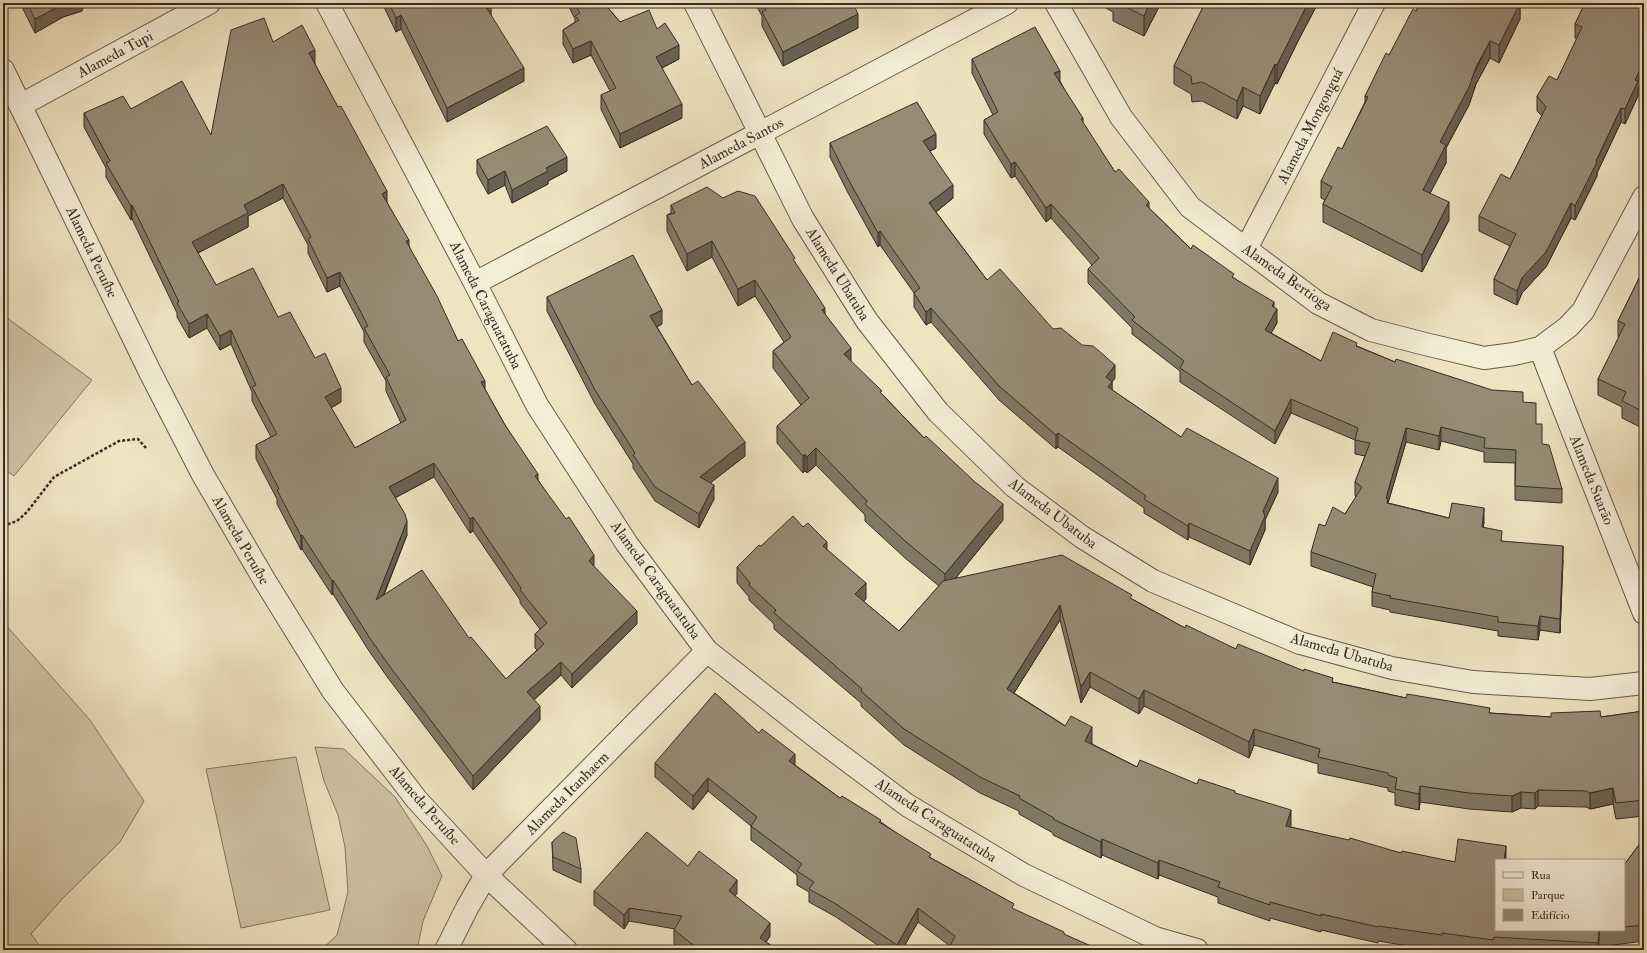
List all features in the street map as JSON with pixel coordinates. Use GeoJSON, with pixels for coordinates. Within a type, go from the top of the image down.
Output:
{"type":"FeatureCollection","features":[{"type":"Feature","properties":{"kind":"street","name":"Alameda Tupi"},"geometry":{"type":"LineString","coordinates":[[21,105],[209,3]]}},
{"type":"Feature","properties":{"kind":"street","name":"Alameda Caraguatatuba"},"geometry":{"type":"LineString","coordinates":[[327,3],[475,283],[537,405],[627,544],[707,651],[824,743],[907,805],[1024,875],[1155,938],[1197,950]]}},
{"type":"Feature","properties":{"kind":"street","name":"Alameda Ubatuba"},"geometry":{"type":"LineString","coordinates":[[695,3],[803,219],[867,321],[938,412],[1015,487],[1082,537],[1152,581],[1300,643],[1392,668],[1473,682],[1590,688],[1644,683]]}},
{"type":"Feature","properties":{"kind":"street","name":"Alameda Santos"},"geometry":{"type":"LineString","coordinates":[[475,283],[1007,3]]}},
{"type":"Feature","properties":{"kind":"street","name":"Alameda Bertioga"},"geometry":{"type":"LineString","coordinates":[[1056,3],[1121,117],[1190,207],[1318,303],[1371,330],[1484,358],[1514,354],[1540,348],[1568,327],[1583,311],[1644,197]]}},
{"type":"Feature","properties":{"kind":"street","name":"Alameda Mongonguá"},"geometry":{"type":"LineString","coordinates":[[1246,249],[1374,3]]}},
{"type":"Feature","properties":{"kind":"street","name":"Alameda Peruíbe"},"geometry":{"type":"LineString","coordinates":[[3,70],[158,388],[203,475],[264,581],[333,691],[416,800],[486,875],[566,950]]}},
{"type":"Feature","properties":{"kind":"street","name":"Alameda Suarão"},"geometry":{"type":"LineString","coordinates":[[1540,348],[1644,613]]}},
{"type":"Feature","properties":{"kind":"street","name":"Alameda Itanhaem"},"geometry":{"type":"LineString","coordinates":[[446,950],[467,908],[486,875],[707,651]]}},
{"type":"Feature","properties":{"kind":"path"},"geometry":{"type":"LineString","coordinates":[[3,526],[17,521],[27,512],[54,477],[119,441],[138,439],[146,448]]}},
{"type":"Feature","properties":{"kind":"green space"},"geometry":{"type":"Polygon","coordinates":[[[3,315],[92,380],[14,476],[3,468],[3,315]]]}},
{"type":"Feature","properties":{"kind":"green space"},"geometry":{"type":"Polygon","coordinates":[[[3,622],[90,720],[144,801],[120,842],[63,898],[31,934],[43,950],[3,950],[3,622]]]}},
{"type":"Feature","properties":{"kind":"green space"},"geometry":{"type":"Polygon","coordinates":[[[315,747],[344,749],[395,797],[427,846],[442,876],[423,921],[417,950],[321,950],[337,935],[348,892],[345,847],[338,815],[324,781],[315,747]]]}},
{"type":"Feature","properties":{"kind":"green space"},"geometry":{"type":"Polygon","coordinates":[[[296,757],[330,910],[241,928],[206,769],[296,757]]]}},
{"type":"Feature","properties":{"kind":"building"},"geometry":{"type":"Polygon","coordinates":[[[27,3],[65,3],[35,19],[27,3]]]}},
{"type":"Feature","properties":{"kind":"building"},"geometry":{"type":"Polygon","coordinates":[[[389,3],[490,3],[491,5],[486,7],[524,68],[447,108],[401,15],[396,18],[389,3]]]}},
{"type":"Feature","properties":{"kind":"building"},"geometry":{"type":"Polygon","coordinates":[[[574,3],[604,3],[620,22],[649,10],[657,29],[665,23],[679,45],[656,57],[682,104],[620,134],[601,95],[616,88],[591,41],[573,49],[563,30],[579,20],[575,16],[580,13],[574,3]]]}},
{"type":"Feature","properties":{"kind":"building"},"geometry":{"type":"Polygon","coordinates":[[[762,3],[853,3],[858,14],[783,52],[762,12],[766,10],[762,3]]]}},
{"type":"Feature","properties":{"kind":"building"},"geometry":{"type":"Polygon","coordinates":[[[1118,3],[1150,3],[1144,16],[1118,3]]]}},
{"type":"Feature","properties":{"kind":"building"},"geometry":{"type":"Polygon","coordinates":[[[1205,3],[1308,3],[1277,65],[1275,64],[1260,96],[1243,87],[1237,101],[1202,82],[1192,84],[1191,76],[1174,66],[1205,3]]]}},
{"type":"Feature","properties":{"kind":"building"},"geometry":{"type":"Polygon","coordinates":[[[1420,3],[1520,3],[1499,45],[1490,41],[1476,67],[1469,87],[1440,142],[1446,145],[1423,190],[1449,202],[1422,255],[1323,204],[1332,187],[1321,181],[1338,147],[1342,149],[1368,97],[1365,96],[1386,53],[1389,55],[1413,9],[1416,11],[1420,3]]]}},
{"type":"Feature","properties":{"kind":"building"},"geometry":{"type":"Polygon","coordinates":[[[1585,3],[1644,3],[1644,62],[1635,80],[1638,81],[1625,109],[1621,108],[1596,161],[1597,162],[1575,206],[1571,203],[1546,252],[1522,278],[1517,291],[1494,279],[1516,234],[1479,216],[1501,174],[1510,179],[1546,107],[1537,96],[1549,76],[1557,80],[1582,27],[1575,24],[1585,3]]]}},
{"type":"Feature","properties":{"kind":"building"},"geometry":{"type":"Polygon","coordinates":[[[264,18],[273,42],[302,25],[315,50],[309,53],[338,107],[341,106],[387,191],[382,194],[409,240],[406,241],[437,296],[458,341],[462,339],[485,381],[481,382],[505,425],[538,474],[535,476],[566,519],[569,517],[594,555],[589,561],[637,611],[572,674],[561,662],[527,692],[540,706],[473,776],[388,664],[333,580],[332,581],[302,535],[301,536],[256,445],[277,434],[252,387],[256,385],[231,330],[220,336],[207,314],[189,324],[177,303],[179,302],[132,205],[131,206],[106,163],[110,161],[84,113],[123,96],[131,109],[182,81],[211,135],[231,30],[264,18]],[[283,184],[244,205],[248,213],[192,242],[216,285],[253,268],[278,317],[290,312],[315,358],[325,353],[341,388],[325,397],[355,448],[406,420],[386,377],[390,375],[364,328],[368,326],[340,272],[327,278],[308,239],[311,237],[283,184]],[[434,463],[389,487],[405,514],[407,521],[376,600],[422,570],[469,638],[471,637],[506,679],[544,644],[535,634],[547,623],[520,590],[521,588],[473,517],[470,519],[434,463]]]}},
{"type":"Feature","properties":{"kind":"building"},"geometry":{"type":"Polygon","coordinates":[[[1035,27],[1060,71],[1054,73],[1115,172],[1119,169],[1149,202],[1146,205],[1191,249],[1193,245],[1234,274],[1232,277],[1274,302],[1272,306],[1277,309],[1265,330],[1321,361],[1333,332],[1357,343],[1356,346],[1395,362],[1396,359],[1492,390],[1523,392],[1523,402],[1536,403],[1536,424],[1542,424],[1542,444],[1549,445],[1562,489],[1515,486],[1516,450],[1484,448],[1485,438],[1441,427],[1439,436],[1406,428],[1386,498],[1388,499],[1387,503],[1449,518],[1452,503],[1484,508],[1482,527],[1502,531],[1501,541],[1563,546],[1560,619],[1540,616],[1538,626],[1498,622],[1498,617],[1390,598],[1391,596],[1372,592],[1376,574],[1311,552],[1319,524],[1325,526],[1333,507],[1345,514],[1362,487],[1355,482],[1370,443],[1355,440],[1358,428],[1291,399],[1275,431],[1180,368],[1184,361],[1132,320],[1135,317],[1088,269],[1099,258],[1051,204],[1046,208],[1015,162],[1011,164],[984,120],[998,112],[972,59],[1035,27]]]}},
{"type":"Feature","properties":{"kind":"building"},"geometry":{"type":"Polygon","coordinates":[[[917,102],[936,134],[923,141],[953,185],[929,203],[987,280],[1000,269],[1053,329],[1061,328],[1082,345],[1093,346],[1115,365],[1106,377],[1112,382],[1108,387],[1181,437],[1187,428],[1278,478],[1263,511],[1265,516],[1250,551],[1189,523],[1188,526],[1144,499],[1146,496],[1058,433],[1056,435],[999,386],[931,308],[926,312],[914,293],[920,288],[880,231],[878,233],[830,143],[917,102]]]}},
{"type":"Feature","properties":{"kind":"building"},"geometry":{"type":"Polygon","coordinates":[[[547,126],[567,157],[546,168],[548,171],[512,190],[505,171],[488,180],[477,160],[547,126]]]}},
{"type":"Feature","properties":{"kind":"building"},"geometry":{"type":"Polygon","coordinates":[[[707,187],[723,198],[738,191],[755,196],[825,308],[822,310],[851,348],[844,354],[882,391],[880,392],[924,438],[926,436],[975,482],[1003,504],[945,574],[905,541],[865,504],[867,501],[816,448],[807,457],[805,454],[803,456],[777,426],[809,398],[773,351],[791,337],[755,280],[738,289],[712,241],[687,254],[667,215],[675,213],[671,205],[707,187]]]}},
{"type":"Feature","properties":{"kind":"building"},"geometry":{"type":"Polygon","coordinates":[[[633,255],[662,310],[650,316],[692,385],[698,381],[745,442],[700,477],[714,485],[699,514],[655,487],[633,455],[635,453],[595,390],[547,297],[633,255]]]}},
{"type":"Feature","properties":{"kind":"building"},"geometry":{"type":"Polygon","coordinates":[[[1644,268],[1644,412],[1622,401],[1626,392],[1598,379],[1625,324],[1618,321],[1644,268]]]}},
{"type":"Feature","properties":{"kind":"building"},"geometry":{"type":"Polygon","coordinates":[[[793,516],[803,527],[808,523],[827,542],[823,546],[866,583],[855,594],[899,631],[943,581],[1062,555],[1132,595],[1130,598],[1185,628],[1186,625],[1236,649],[1238,644],[1304,671],[1304,669],[1333,678],[1332,682],[1406,698],[1407,694],[1490,708],[1489,713],[1551,717],[1551,713],[1600,711],[1601,717],[1644,711],[1644,800],[1616,803],[1613,788],[1590,793],[1586,791],[1538,790],[1535,793],[1521,792],[1512,796],[1469,793],[1420,786],[1419,794],[1395,789],[1397,778],[1388,775],[1388,773],[1318,757],[1320,749],[1254,729],[1249,742],[1144,690],[1139,699],[1090,672],[1081,687],[1060,605],[1007,689],[1065,726],[1071,716],[1092,727],[1085,741],[1137,767],[1140,760],[1197,784],[1199,779],[1235,791],[1235,793],[1291,810],[1286,826],[1349,840],[1350,838],[1401,853],[1402,851],[1455,862],[1458,839],[1506,846],[1504,859],[1495,859],[1495,931],[1599,931],[1598,943],[1494,937],[1493,940],[1442,933],[1442,935],[1378,927],[1321,914],[1321,916],[1270,902],[1270,905],[1218,887],[1220,882],[1159,860],[1158,863],[1102,839],[1101,842],[1053,819],[1054,818],[1019,798],[1020,796],[980,777],[904,729],[861,691],[862,689],[774,613],[776,610],[749,585],[750,583],[737,567],[759,545],[761,546],[793,516]]]}},
{"type":"Feature","properties":{"kind":"building"},"geometry":{"type":"Polygon","coordinates":[[[715,693],[759,733],[762,729],[795,754],[789,761],[840,798],[842,796],[881,820],[879,822],[931,854],[929,857],[1014,904],[1012,908],[1100,950],[948,950],[955,936],[918,908],[897,945],[836,904],[809,889],[814,882],[797,871],[802,864],[751,826],[757,817],[708,778],[693,796],[655,763],[715,693]]]}},
{"type":"Feature","properties":{"kind":"building"},"geometry":{"type":"Polygon","coordinates":[[[563,832],[576,838],[581,869],[553,857],[552,842],[563,832]]]}},
{"type":"Feature","properties":{"kind":"building"},"geometry":{"type":"Polygon","coordinates":[[[647,832],[688,866],[699,851],[737,880],[729,891],[770,923],[760,938],[778,950],[694,950],[696,947],[674,930],[682,916],[629,908],[624,915],[594,891],[647,832]]]}},
{"type":"Feature","properties":{"kind":"building"},"geometry":{"type":"Polygon","coordinates":[[[1644,838],[1644,925],[1625,927],[1625,864],[1644,838]]]}}]}
